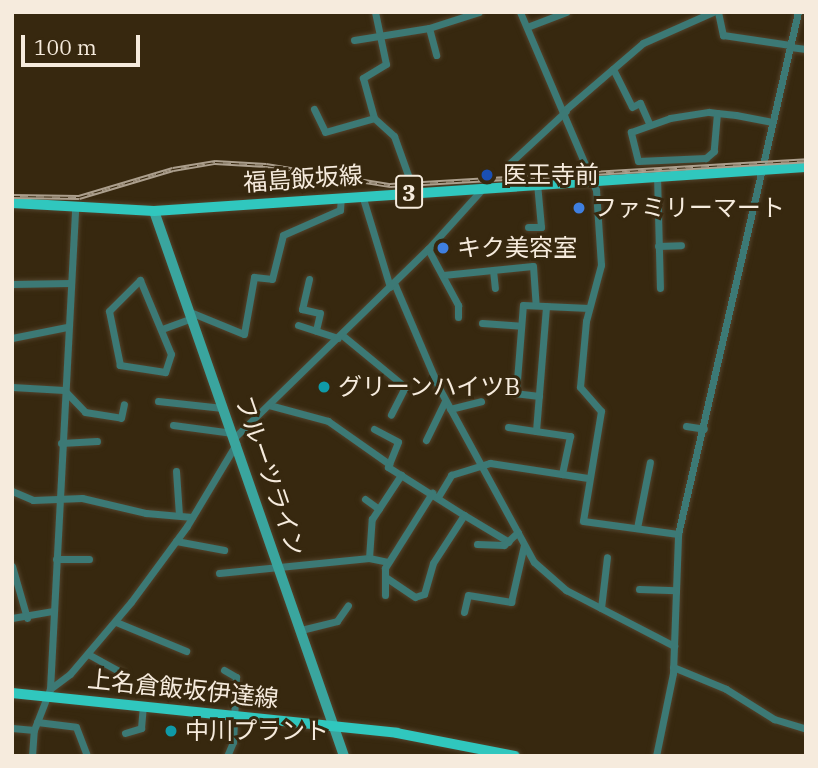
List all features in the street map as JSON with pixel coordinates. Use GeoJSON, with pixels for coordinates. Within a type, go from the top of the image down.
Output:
{"type":"FeatureCollection","features":[{"type":"Feature","properties":{"kind":"main road","name":"福島飯坂線"},"geometry":{"type":"LineString","coordinates":[[12,203],[154,211],[485,186],[806,167]]}},
{"type":"Feature","properties":{"kind":"main road","name":"上名倉飯坂伊達線"},"geometry":{"type":"LineString","coordinates":[[12,693],[50,692],[143,706],[397,733],[515,756]]}},
{"type":"Feature","properties":{"kind":"street"},"geometry":{"type":"LineString","coordinates":[[375,12],[386,64],[363,78],[374,118],[394,136],[414,192]]}},
{"type":"Feature","properties":{"kind":"street"},"geometry":{"type":"LineString","coordinates":[[354,40],[429,28],[478,12]]}},
{"type":"Feature","properties":{"kind":"street"},"geometry":{"type":"LineString","coordinates":[[520,12],[594,179],[601,265],[589,308],[580,387],[601,411],[588,478],[583,522],[678,534]]}},
{"type":"Feature","properties":{"kind":"street"},"geometry":{"type":"LineString","coordinates":[[527,27],[566,12]]}},
{"type":"Feature","properties":{"kind":"street"},"geometry":{"type":"LineString","coordinates":[[510,163],[565,110],[643,43],[687,16],[716,12],[723,35],[806,49]]}},
{"type":"Feature","properties":{"kind":"street"},"geometry":{"type":"LineString","coordinates":[[656,756],[673,667],[678,534],[798,12]]}},
{"type":"Feature","properties":{"kind":"street"},"geometry":{"type":"LineString","coordinates":[[429,28],[436,55]]}},
{"type":"Feature","properties":{"kind":"street"},"geometry":{"type":"LineString","coordinates":[[613,69],[632,107],[640,103],[650,125]]}},
{"type":"Feature","properties":{"kind":"street"},"geometry":{"type":"LineString","coordinates":[[314,109],[325,132],[374,118]]}},
{"type":"Feature","properties":{"kind":"street"},"geometry":{"type":"LineString","coordinates":[[717,113],[714,151],[706,158],[638,161],[631,132],[650,125],[717,113],[772,122]]}},
{"type":"Feature","properties":{"kind":"street"},"geometry":{"type":"LineString","coordinates":[[657,175],[660,288]]}},
{"type":"Feature","properties":{"kind":"street"},"geometry":{"type":"LineString","coordinates":[[527,227],[541,226],[537,183]]}},
{"type":"Feature","properties":{"kind":"street"},"geometry":{"type":"LineString","coordinates":[[50,692],[116,622],[176,541],[234,439],[428,249],[485,186]]}},
{"type":"Feature","properties":{"kind":"street"},"geometry":{"type":"LineString","coordinates":[[362,195],[392,285],[445,401],[484,465],[534,562],[566,590],[674,646]]}},
{"type":"Feature","properties":{"kind":"street"},"geometry":{"type":"LineString","coordinates":[[162,329],[191,315],[244,334],[254,277],[272,279],[283,235],[340,210],[342,196]]}},
{"type":"Feature","properties":{"kind":"street"},"geometry":{"type":"LineString","coordinates":[[32,756],[36,726],[50,692],[75,208]]}},
{"type":"Feature","properties":{"kind":"street","name":"フルーツライン"},"geometry":{"type":"LineString","coordinates":[[154,211],[344,756]]}},
{"type":"Feature","properties":{"kind":"street"},"geometry":{"type":"LineString","coordinates":[[658,246],[681,245]]}},
{"type":"Feature","properties":{"kind":"street"},"geometry":{"type":"LineString","coordinates":[[428,249],[458,305],[458,317]]}},
{"type":"Feature","properties":{"kind":"street"},"geometry":{"type":"LineString","coordinates":[[443,275],[533,266],[536,305]]}},
{"type":"Feature","properties":{"kind":"street"},"geometry":{"type":"LineString","coordinates":[[493,270],[495,288]]}},
{"type":"Feature","properties":{"kind":"street"},"geometry":{"type":"LineString","coordinates":[[309,279],[302,309],[320,313],[316,331]]}},
{"type":"Feature","properties":{"kind":"street"},"geometry":{"type":"LineString","coordinates":[[140,280],[162,329],[171,354],[166,372],[122,367],[109,311],[140,280]]}},
{"type":"Feature","properties":{"kind":"street"},"geometry":{"type":"LineString","coordinates":[[12,284],[70,283]]}},
{"type":"Feature","properties":{"kind":"street"},"geometry":{"type":"LineString","coordinates":[[539,396],[516,393],[523,304],[589,308]]}},
{"type":"Feature","properties":{"kind":"street"},"geometry":{"type":"LineString","coordinates":[[536,431],[546,306]]}},
{"type":"Feature","properties":{"kind":"street"},"geometry":{"type":"LineString","coordinates":[[482,323],[521,326]]}},
{"type":"Feature","properties":{"kind":"street"},"geometry":{"type":"LineString","coordinates":[[298,325],[340,336],[405,387],[391,415]]}},
{"type":"Feature","properties":{"kind":"street"},"geometry":{"type":"LineString","coordinates":[[12,338],[67,327]]}},
{"type":"Feature","properties":{"kind":"street"},"geometry":{"type":"LineString","coordinates":[[12,387],[64,390],[85,412],[121,418],[124,404]]}},
{"type":"Feature","properties":{"kind":"street"},"geometry":{"type":"LineString","coordinates":[[158,401],[223,408]]}},
{"type":"Feature","properties":{"kind":"street"},"geometry":{"type":"LineString","coordinates":[[426,440],[445,401]]}},
{"type":"Feature","properties":{"kind":"street"},"geometry":{"type":"LineString","coordinates":[[450,409],[481,401]]}},
{"type":"Feature","properties":{"kind":"street"},"geometry":{"type":"LineString","coordinates":[[270,405],[328,421],[401,475],[509,542]]}},
{"type":"Feature","properties":{"kind":"street"},"geometry":{"type":"LineString","coordinates":[[173,425],[234,439]]}},
{"type":"Feature","properties":{"kind":"street"},"geometry":{"type":"LineString","coordinates":[[686,426],[704,429]]}},
{"type":"Feature","properties":{"kind":"street"},"geometry":{"type":"LineString","coordinates":[[508,428],[570,436],[562,474]]}},
{"type":"Feature","properties":{"kind":"street"},"geometry":{"type":"LineString","coordinates":[[374,429],[398,442],[389,464]]}},
{"type":"Feature","properties":{"kind":"street"},"geometry":{"type":"LineString","coordinates":[[61,443],[97,441]]}},
{"type":"Feature","properties":{"kind":"street"},"geometry":{"type":"LineString","coordinates":[[637,528],[650,462]]}},
{"type":"Feature","properties":{"kind":"street"},"geometry":{"type":"LineString","coordinates":[[385,595],[388,562],[451,475],[484,465],[588,478]]}},
{"type":"Feature","properties":{"kind":"street"},"geometry":{"type":"LineString","coordinates":[[176,471],[179,515]]}},
{"type":"Feature","properties":{"kind":"street"},"geometry":{"type":"LineString","coordinates":[[369,558],[372,519],[401,475]]}},
{"type":"Feature","properties":{"kind":"street"},"geometry":{"type":"LineString","coordinates":[[12,491],[33,500],[59,502],[82,498],[192,517]]}},
{"type":"Feature","properties":{"kind":"street"},"geometry":{"type":"LineString","coordinates":[[365,499],[379,509]]}},
{"type":"Feature","properties":{"kind":"street"},"geometry":{"type":"LineString","coordinates":[[387,578],[415,597],[424,594],[433,563],[464,515]]}},
{"type":"Feature","properties":{"kind":"street"},"geometry":{"type":"LineString","coordinates":[[477,544],[509,542],[517,532]]}},
{"type":"Feature","properties":{"kind":"street"},"geometry":{"type":"LineString","coordinates":[[176,541],[224,550]]}},
{"type":"Feature","properties":{"kind":"street"},"geometry":{"type":"LineString","coordinates":[[464,612],[468,595],[511,601],[524,545]]}},
{"type":"Feature","properties":{"kind":"street"},"geometry":{"type":"LineString","coordinates":[[601,608],[607,557]]}},
{"type":"Feature","properties":{"kind":"street"},"geometry":{"type":"LineString","coordinates":[[219,573],[369,558],[388,562]]}},
{"type":"Feature","properties":{"kind":"street"},"geometry":{"type":"LineString","coordinates":[[56,559],[89,559]]}},
{"type":"Feature","properties":{"kind":"street"},"geometry":{"type":"LineString","coordinates":[[12,566],[27,618]]}},
{"type":"Feature","properties":{"kind":"street"},"geometry":{"type":"LineString","coordinates":[[639,589],[676,590]]}},
{"type":"Feature","properties":{"kind":"street"},"geometry":{"type":"LineString","coordinates":[[300,630],[337,621],[348,605]]}},
{"type":"Feature","properties":{"kind":"street"},"geometry":{"type":"LineString","coordinates":[[12,618],[27,618],[53,611]]}},
{"type":"Feature","properties":{"kind":"street"},"geometry":{"type":"LineString","coordinates":[[116,622],[186,651]]}},
{"type":"Feature","properties":{"kind":"street"},"geometry":{"type":"LineString","coordinates":[[88,654],[122,673]]}},
{"type":"Feature","properties":{"kind":"street"},"geometry":{"type":"LineString","coordinates":[[673,667],[806,729]]}},
{"type":"Feature","properties":{"kind":"street"},"geometry":{"type":"LineString","coordinates":[[224,670],[236,677],[234,716],[226,756]]}},
{"type":"Feature","properties":{"kind":"street"},"geometry":{"type":"LineString","coordinates":[[125,733],[141,728],[143,706]]}},
{"type":"Feature","properties":{"kind":"street"},"geometry":{"type":"LineString","coordinates":[[12,727],[76,727],[87,756]]}},
{"type":"Feature","properties":{"kind":"railway"},"geometry":{"type":"LineString","coordinates":[[12,196],[79,197],[173,169],[215,162],[266,165],[390,185],[806,160]]}},
{"type":"Feature","properties":{"kind":"place","name":"医王寺前"},"geometry":{"type":"Point","coordinates":[487,175]}},
{"type":"Feature","properties":{"kind":"place","name":"ファミリーマート"},"geometry":{"type":"Point","coordinates":[579,208]}},
{"type":"Feature","properties":{"kind":"place","name":"キク美容室"},"geometry":{"type":"Point","coordinates":[443,248]}},
{"type":"Feature","properties":{"kind":"place","name":"グリーンハイツB"},"geometry":{"type":"Point","coordinates":[324,387]}},
{"type":"Feature","properties":{"kind":"place","name":"中川プラント"},"geometry":{"type":"Point","coordinates":[171,731]}}]}
